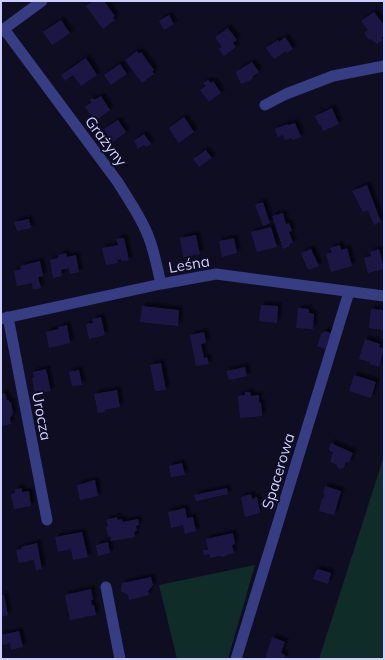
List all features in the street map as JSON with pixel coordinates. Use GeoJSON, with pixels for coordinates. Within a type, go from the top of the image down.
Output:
{"type":"FeatureCollection","features":[{"type":"Feature","properties":{"kind":"street"},"geometry":{"type":"LineString","coordinates":[[2,30],[42,1]]}},
{"type":"Feature","properties":{"kind":"street","name":"Grażyny"},"geometry":{"type":"LineString","coordinates":[[2,30],[117,181],[130,201],[147,233],[161,284]]}},
{"type":"Feature","properties":{"kind":"street"},"geometry":{"type":"LineString","coordinates":[[264,105],[286,94],[333,76],[384,66]]}},
{"type":"Feature","properties":{"kind":"street","name":"Leśna"},"geometry":{"type":"LineString","coordinates":[[4,318],[161,284],[220,274],[384,296]]}},
{"type":"Feature","properties":{"kind":"street","name":"Spacerowa"},"geometry":{"type":"LineString","coordinates":[[236,659],[349,292]]}},
{"type":"Feature","properties":{"kind":"street","name":"Urocza"},"geometry":{"type":"LineString","coordinates":[[4,318],[47,520]]}},
{"type":"Feature","properties":{"kind":"street"},"geometry":{"type":"LineString","coordinates":[[106,587],[120,659]]}},
{"type":"Feature","properties":{"kind":"green space"},"geometry":{"type":"Polygon","coordinates":[[[384,456],[384,659],[319,659],[384,456]]]}},
{"type":"Feature","properties":{"kind":"green space"},"geometry":{"type":"Polygon","coordinates":[[[255,565],[228,659],[177,659],[159,585],[255,565]]]}},
{"type":"Feature","properties":{"kind":"building"},"geometry":{"type":"Polygon","coordinates":[[[93,1],[104,1],[115,16],[113,18],[115,20],[103,29],[86,6],[93,1]]]}},
{"type":"Feature","properties":{"kind":"building"},"geometry":{"type":"Polygon","coordinates":[[[374,12],[384,25],[384,36],[381,38],[383,40],[377,44],[371,39],[369,40],[364,33],[368,30],[361,21],[374,12]]]}},
{"type":"Feature","properties":{"kind":"building"},"geometry":{"type":"Polygon","coordinates":[[[169,15],[174,24],[164,30],[159,21],[169,15]]]}},
{"type":"Feature","properties":{"kind":"building"},"geometry":{"type":"Polygon","coordinates":[[[61,20],[70,33],[52,45],[43,32],[61,20]]]}},
{"type":"Feature","properties":{"kind":"building"},"geometry":{"type":"Polygon","coordinates":[[[228,28],[237,40],[233,43],[236,47],[224,56],[219,49],[222,47],[215,37],[228,28]]]}},
{"type":"Feature","properties":{"kind":"building"},"geometry":{"type":"Polygon","coordinates":[[[285,37],[293,49],[287,53],[286,51],[274,59],[266,48],[278,40],[279,42],[285,37]]]}},
{"type":"Feature","properties":{"kind":"building"},"geometry":{"type":"Polygon","coordinates":[[[137,51],[139,54],[141,52],[154,70],[152,71],[154,74],[142,83],[125,60],[137,51]]]}},
{"type":"Feature","properties":{"kind":"building"},"geometry":{"type":"Polygon","coordinates":[[[86,58],[97,75],[81,86],[73,75],[65,81],[61,75],[86,58]]]}},
{"type":"Feature","properties":{"kind":"building"},"geometry":{"type":"Polygon","coordinates":[[[252,62],[259,72],[252,77],[253,79],[241,84],[236,72],[252,62]]]}},
{"type":"Feature","properties":{"kind":"building"},"geometry":{"type":"Polygon","coordinates":[[[120,64],[127,74],[111,85],[104,75],[120,64]]]}},
{"type":"Feature","properties":{"kind":"building"},"geometry":{"type":"Polygon","coordinates":[[[208,80],[211,83],[213,81],[221,93],[209,102],[200,90],[206,86],[203,83],[208,80]]]}},
{"type":"Feature","properties":{"kind":"building"},"geometry":{"type":"Polygon","coordinates":[[[101,96],[110,110],[95,121],[85,107],[91,103],[90,100],[93,98],[94,100],[101,96]]]}},
{"type":"Feature","properties":{"kind":"building"},"geometry":{"type":"Polygon","coordinates":[[[332,108],[339,124],[323,131],[315,116],[332,108]]]}},
{"type":"Feature","properties":{"kind":"building"},"geometry":{"type":"Polygon","coordinates":[[[184,117],[194,132],[179,143],[169,128],[184,117]]]}},
{"type":"Feature","properties":{"kind":"building"},"geometry":{"type":"Polygon","coordinates":[[[118,120],[126,132],[113,142],[104,129],[118,120]]]}},
{"type":"Feature","properties":{"kind":"building"},"geometry":{"type":"Polygon","coordinates":[[[295,123],[301,137],[293,140],[292,138],[285,140],[283,135],[278,137],[275,129],[287,124],[295,123]]]}},
{"type":"Feature","properties":{"kind":"building"},"geometry":{"type":"Polygon","coordinates":[[[144,134],[151,144],[146,147],[144,145],[138,148],[134,141],[144,134]]]}},
{"type":"Feature","properties":{"kind":"building"},"geometry":{"type":"Polygon","coordinates":[[[206,150],[212,158],[199,167],[193,159],[206,150]]]}},
{"type":"Feature","properties":{"kind":"building"},"geometry":{"type":"Polygon","coordinates":[[[367,185],[381,222],[374,225],[368,210],[363,212],[352,191],[367,185]]]}},
{"type":"Feature","properties":{"kind":"building"},"geometry":{"type":"Polygon","coordinates":[[[263,202],[270,223],[263,226],[255,205],[263,202]]]}},
{"type":"Feature","properties":{"kind":"building"},"geometry":{"type":"Polygon","coordinates":[[[283,213],[286,224],[289,223],[292,231],[289,232],[293,243],[289,244],[290,246],[283,249],[272,216],[283,213]]]}},
{"type":"Feature","properties":{"kind":"building"},"geometry":{"type":"Polygon","coordinates":[[[29,219],[31,228],[17,231],[14,222],[29,219]]]}},
{"type":"Feature","properties":{"kind":"building"},"geometry":{"type":"Polygon","coordinates":[[[271,227],[277,247],[257,252],[251,232],[271,227]]]}},
{"type":"Feature","properties":{"kind":"building"},"geometry":{"type":"Polygon","coordinates":[[[196,235],[200,254],[183,257],[180,238],[196,235]]]}},
{"type":"Feature","properties":{"kind":"building"},"geometry":{"type":"Polygon","coordinates":[[[124,238],[129,260],[121,261],[121,259],[117,260],[118,263],[106,265],[102,248],[118,245],[116,239],[124,238]]]}},
{"type":"Feature","properties":{"kind":"building"},"geometry":{"type":"Polygon","coordinates":[[[234,238],[237,253],[222,257],[219,241],[234,238]]]}},
{"type":"Feature","properties":{"kind":"building"},"geometry":{"type":"Polygon","coordinates":[[[340,245],[341,250],[347,248],[352,266],[331,272],[326,254],[332,252],[330,248],[340,245]]]}},
{"type":"Feature","properties":{"kind":"building"},"geometry":{"type":"Polygon","coordinates":[[[311,249],[319,266],[308,270],[301,253],[311,249]]]}},
{"type":"Feature","properties":{"kind":"building"},"geometry":{"type":"Polygon","coordinates":[[[379,249],[384,269],[368,273],[364,258],[371,256],[370,252],[379,249]]]}},
{"type":"Feature","properties":{"kind":"building"},"geometry":{"type":"Polygon","coordinates":[[[66,253],[67,257],[76,255],[79,272],[70,274],[69,268],[61,270],[62,276],[53,278],[50,260],[58,258],[58,255],[66,253]]]}},
{"type":"Feature","properties":{"kind":"building"},"geometry":{"type":"Polygon","coordinates":[[[40,261],[43,276],[38,277],[41,288],[33,289],[32,283],[17,286],[14,271],[21,269],[20,266],[40,261]]]}},
{"type":"Feature","properties":{"kind":"building"},"geometry":{"type":"Polygon","coordinates":[[[261,305],[278,306],[277,323],[259,321],[261,305]]]}},
{"type":"Feature","properties":{"kind":"building"},"geometry":{"type":"Polygon","coordinates":[[[142,306],[179,310],[178,326],[140,322],[142,306]]]}},
{"type":"Feature","properties":{"kind":"building"},"geometry":{"type":"Polygon","coordinates":[[[298,308],[309,309],[309,313],[314,314],[313,329],[296,328],[298,308]]]}},
{"type":"Feature","properties":{"kind":"building"},"geometry":{"type":"Polygon","coordinates":[[[371,309],[384,310],[383,330],[369,328],[371,309]]]}},
{"type":"Feature","properties":{"kind":"building"},"geometry":{"type":"Polygon","coordinates":[[[101,317],[105,335],[89,339],[86,324],[93,323],[92,319],[101,317]]]}},
{"type":"Feature","properties":{"kind":"building"},"geometry":{"type":"Polygon","coordinates":[[[67,325],[70,343],[49,348],[46,332],[59,329],[58,327],[67,325]]]}},
{"type":"Feature","properties":{"kind":"building"},"geometry":{"type":"Polygon","coordinates":[[[325,331],[331,333],[325,349],[317,346],[321,334],[325,331]]]}},
{"type":"Feature","properties":{"kind":"building"},"geometry":{"type":"Polygon","coordinates":[[[204,332],[206,343],[201,344],[204,358],[207,357],[209,364],[196,366],[190,335],[204,332]]]}},
{"type":"Feature","properties":{"kind":"building"},"geometry":{"type":"Polygon","coordinates":[[[365,339],[380,344],[379,347],[384,349],[379,367],[370,364],[370,362],[359,359],[365,339]]]}},
{"type":"Feature","properties":{"kind":"building"},"geometry":{"type":"Polygon","coordinates":[[[161,363],[166,390],[155,391],[150,365],[161,363]]]}},
{"type":"Feature","properties":{"kind":"building"},"geometry":{"type":"Polygon","coordinates":[[[245,367],[247,376],[229,380],[226,371],[245,367]]]}},
{"type":"Feature","properties":{"kind":"building"},"geometry":{"type":"Polygon","coordinates":[[[46,369],[51,391],[35,394],[32,378],[34,378],[33,372],[46,369]]]}},
{"type":"Feature","properties":{"kind":"building"},"geometry":{"type":"Polygon","coordinates":[[[79,370],[82,385],[72,386],[69,372],[79,370]]]}},
{"type":"Feature","properties":{"kind":"building"},"geometry":{"type":"Polygon","coordinates":[[[354,375],[376,382],[371,398],[349,391],[354,375]]]}},
{"type":"Feature","properties":{"kind":"building"},"geometry":{"type":"Polygon","coordinates":[[[117,390],[120,407],[104,410],[105,412],[98,413],[94,394],[117,390]]]}},
{"type":"Feature","properties":{"kind":"building"},"geometry":{"type":"Polygon","coordinates":[[[245,392],[250,392],[251,396],[259,395],[262,416],[240,418],[238,396],[245,395],[245,392]]]}},
{"type":"Feature","properties":{"kind":"building"},"geometry":{"type":"Polygon","coordinates":[[[5,393],[7,400],[11,402],[13,414],[10,417],[11,424],[1,426],[1,394],[5,393]]]}},
{"type":"Feature","properties":{"kind":"building"},"geometry":{"type":"Polygon","coordinates":[[[331,443],[353,453],[349,463],[346,462],[344,467],[340,469],[337,465],[330,462],[333,452],[329,450],[331,443]]]}},
{"type":"Feature","properties":{"kind":"building"},"geometry":{"type":"Polygon","coordinates":[[[182,463],[185,475],[171,477],[169,466],[182,463]]]}},
{"type":"Feature","properties":{"kind":"building"},"geometry":{"type":"Polygon","coordinates":[[[95,480],[98,496],[80,500],[77,485],[95,480]]]}},
{"type":"Feature","properties":{"kind":"building"},"geometry":{"type":"Polygon","coordinates":[[[325,486],[341,491],[334,515],[319,511],[322,498],[323,499],[325,494],[323,494],[325,486]]]}},
{"type":"Feature","properties":{"kind":"building"},"geometry":{"type":"Polygon","coordinates":[[[22,488],[22,492],[29,491],[31,506],[14,509],[11,494],[15,493],[15,489],[22,488]]]}},
{"type":"Feature","properties":{"kind":"building"},"geometry":{"type":"Polygon","coordinates":[[[227,488],[228,494],[196,501],[194,495],[227,488]]]}},
{"type":"Feature","properties":{"kind":"building"},"geometry":{"type":"Polygon","coordinates":[[[251,494],[252,499],[257,497],[260,513],[245,517],[241,497],[251,494]]]}},
{"type":"Feature","properties":{"kind":"building"},"geometry":{"type":"Polygon","coordinates":[[[185,508],[187,518],[193,517],[196,531],[185,534],[183,525],[171,528],[168,512],[185,508]]]}},
{"type":"Feature","properties":{"kind":"building"},"geometry":{"type":"Polygon","coordinates":[[[117,517],[118,520],[122,519],[123,522],[138,519],[139,525],[136,526],[137,531],[134,532],[135,537],[111,541],[110,535],[108,536],[106,527],[108,526],[106,520],[117,517]]]}},
{"type":"Feature","properties":{"kind":"building"},"geometry":{"type":"Polygon","coordinates":[[[82,532],[88,557],[73,560],[71,549],[58,552],[55,537],[82,532]]]}},
{"type":"Feature","properties":{"kind":"building"},"geometry":{"type":"Polygon","coordinates":[[[233,533],[235,544],[232,545],[234,553],[223,557],[219,556],[210,558],[209,554],[204,555],[203,550],[208,550],[206,539],[233,533]]]}},
{"type":"Feature","properties":{"kind":"building"},"geometry":{"type":"Polygon","coordinates":[[[108,542],[110,553],[98,556],[96,545],[108,542]]]}},
{"type":"Feature","properties":{"kind":"building"},"geometry":{"type":"Polygon","coordinates":[[[37,543],[42,569],[36,570],[34,560],[19,563],[16,550],[22,549],[21,547],[37,543]]]}},
{"type":"Feature","properties":{"kind":"building"},"geometry":{"type":"Polygon","coordinates":[[[318,569],[331,573],[328,584],[313,579],[316,570],[317,571],[318,569]]]}},
{"type":"Feature","properties":{"kind":"building"},"geometry":{"type":"Polygon","coordinates":[[[151,577],[153,585],[148,591],[149,595],[129,600],[128,595],[121,591],[122,583],[151,577]]]}},
{"type":"Feature","properties":{"kind":"building"},"geometry":{"type":"Polygon","coordinates":[[[91,589],[93,600],[91,600],[92,605],[94,605],[96,615],[70,620],[65,595],[91,589]]]}},
{"type":"Feature","properties":{"kind":"building"},"geometry":{"type":"Polygon","coordinates":[[[1,595],[4,595],[8,615],[1,617],[1,595]]]}},
{"type":"Feature","properties":{"kind":"building"},"geometry":{"type":"Polygon","coordinates":[[[19,631],[23,647],[11,650],[10,643],[3,645],[1,635],[19,631]]]}},
{"type":"Feature","properties":{"kind":"building"},"geometry":{"type":"Polygon","coordinates":[[[272,637],[285,642],[281,653],[285,655],[284,659],[265,659],[272,637]]]}}]}
